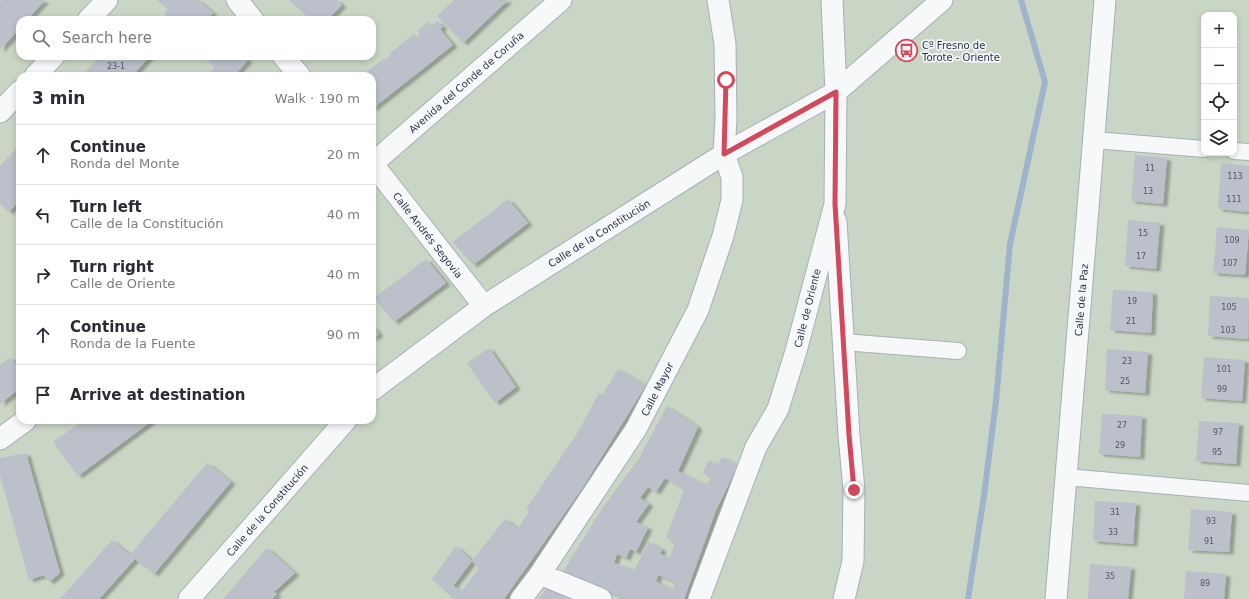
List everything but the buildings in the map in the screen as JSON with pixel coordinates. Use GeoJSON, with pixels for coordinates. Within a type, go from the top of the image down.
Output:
{"type":"FeatureCollection","features":[{"type":"Feature","properties":{"kind":"street"},"geometry":{"type":"LineString","coordinates":[[92,16],[107,0]]}},
{"type":"Feature","properties":{"kind":"street"},"geometry":{"type":"LineString","coordinates":[[237,0],[251,16]]}},
{"type":"Feature","properties":{"kind":"street","name":"Avenida del Conde de Coruña"},"geometry":{"type":"LineString","coordinates":[[376,161],[561,0]]}},
{"type":"Feature","properties":{"kind":"street"},"geometry":{"type":"LineString","coordinates":[[718,0],[726,51],[726,119],[724,154]]}},
{"type":"Feature","properties":{"kind":"street","name":"Calle de Oriente"},"geometry":{"type":"LineString","coordinates":[[699,599],[756,447],[778,409],[796,351],[835,204],[836,92],[832,0]]}},
{"type":"Feature","properties":{"kind":"street","name":"Calle de la Constitución"},"geometry":{"type":"LineString","coordinates":[[376,387],[484,306],[724,154],[836,92],[942,0]]}},
{"type":"Feature","properties":{"kind":"street","name":"Calle de la Paz"},"geometry":{"type":"LineString","coordinates":[[1056,599],[1105,0]]}},
{"type":"Feature","properties":{"kind":"street"},"geometry":{"type":"LineString","coordinates":[[38,72],[50,60]]}},
{"type":"Feature","properties":{"kind":"street"},"geometry":{"type":"LineString","coordinates":[[286,60],[297,72]]}},
{"type":"Feature","properties":{"kind":"street"},"geometry":{"type":"LineString","coordinates":[[0,112],[16,95]]}},
{"type":"Feature","properties":{"kind":"street"},"geometry":{"type":"LineString","coordinates":[[1094,140],[1201,149]]}},
{"type":"Feature","properties":{"kind":"street"},"geometry":{"type":"LineString","coordinates":[[1237,151],[1249,152]]}},
{"type":"Feature","properties":{"kind":"street","name":"Calle Mayor"},"geometry":{"type":"LineString","coordinates":[[521,599],[540,574],[636,429],[698,310],[723,236],[732,200],[732,178],[724,154]]}},
{"type":"Feature","properties":{"kind":"street","name":"Calle Andrés Segovia"},"geometry":{"type":"LineString","coordinates":[[376,169],[484,306]]}},
{"type":"Feature","properties":{"kind":"street"},"geometry":{"type":"LineString","coordinates":[[835,204],[854,490],[853,561],[844,599]]}},
{"type":"Feature","properties":{"kind":"street"},"geometry":{"type":"LineString","coordinates":[[816,274],[840,276]]}},
{"type":"Feature","properties":{"kind":"street"},"geometry":{"type":"LineString","coordinates":[[843,342],[958,351]]}},
{"type":"Feature","properties":{"kind":"street"},"geometry":{"type":"LineString","coordinates":[[0,439],[21,424]]}},
{"type":"Feature","properties":{"kind":"street","name":"Calle de la Constitución"},"geometry":{"type":"LineString","coordinates":[[189,599],[342,424]]}},
{"type":"Feature","properties":{"kind":"street"},"geometry":{"type":"LineString","coordinates":[[1066,477],[1249,493]]}},
{"type":"Feature","properties":{"kind":"street"},"geometry":{"type":"LineString","coordinates":[[540,574],[600,599]]}},
{"type":"Feature","properties":{"kind":"green space"},"geometry":{"type":"Polygon","coordinates":[[[0,0],[1249,0],[1249,599],[0,599],[0,0]]]}},
{"type":"Feature","properties":{"kind":"waterway"},"geometry":{"type":"LineString","coordinates":[[968,599],[984,496],[996,401],[1010,244],[1045,82],[1021,0]]}},
{"type":"Feature","properties":{"kind":"place","name":"Cº Fresno de Torote - Oriente"},"geometry":{"type":"Point","coordinates":[906,51]}},
{"type":"Feature","properties":{"kind":"route"},"geometry":{"type":"LineString","coordinates":[[726,80],[724,154],[836,92],[835,204],[849,435],[854,490]]}}]}
